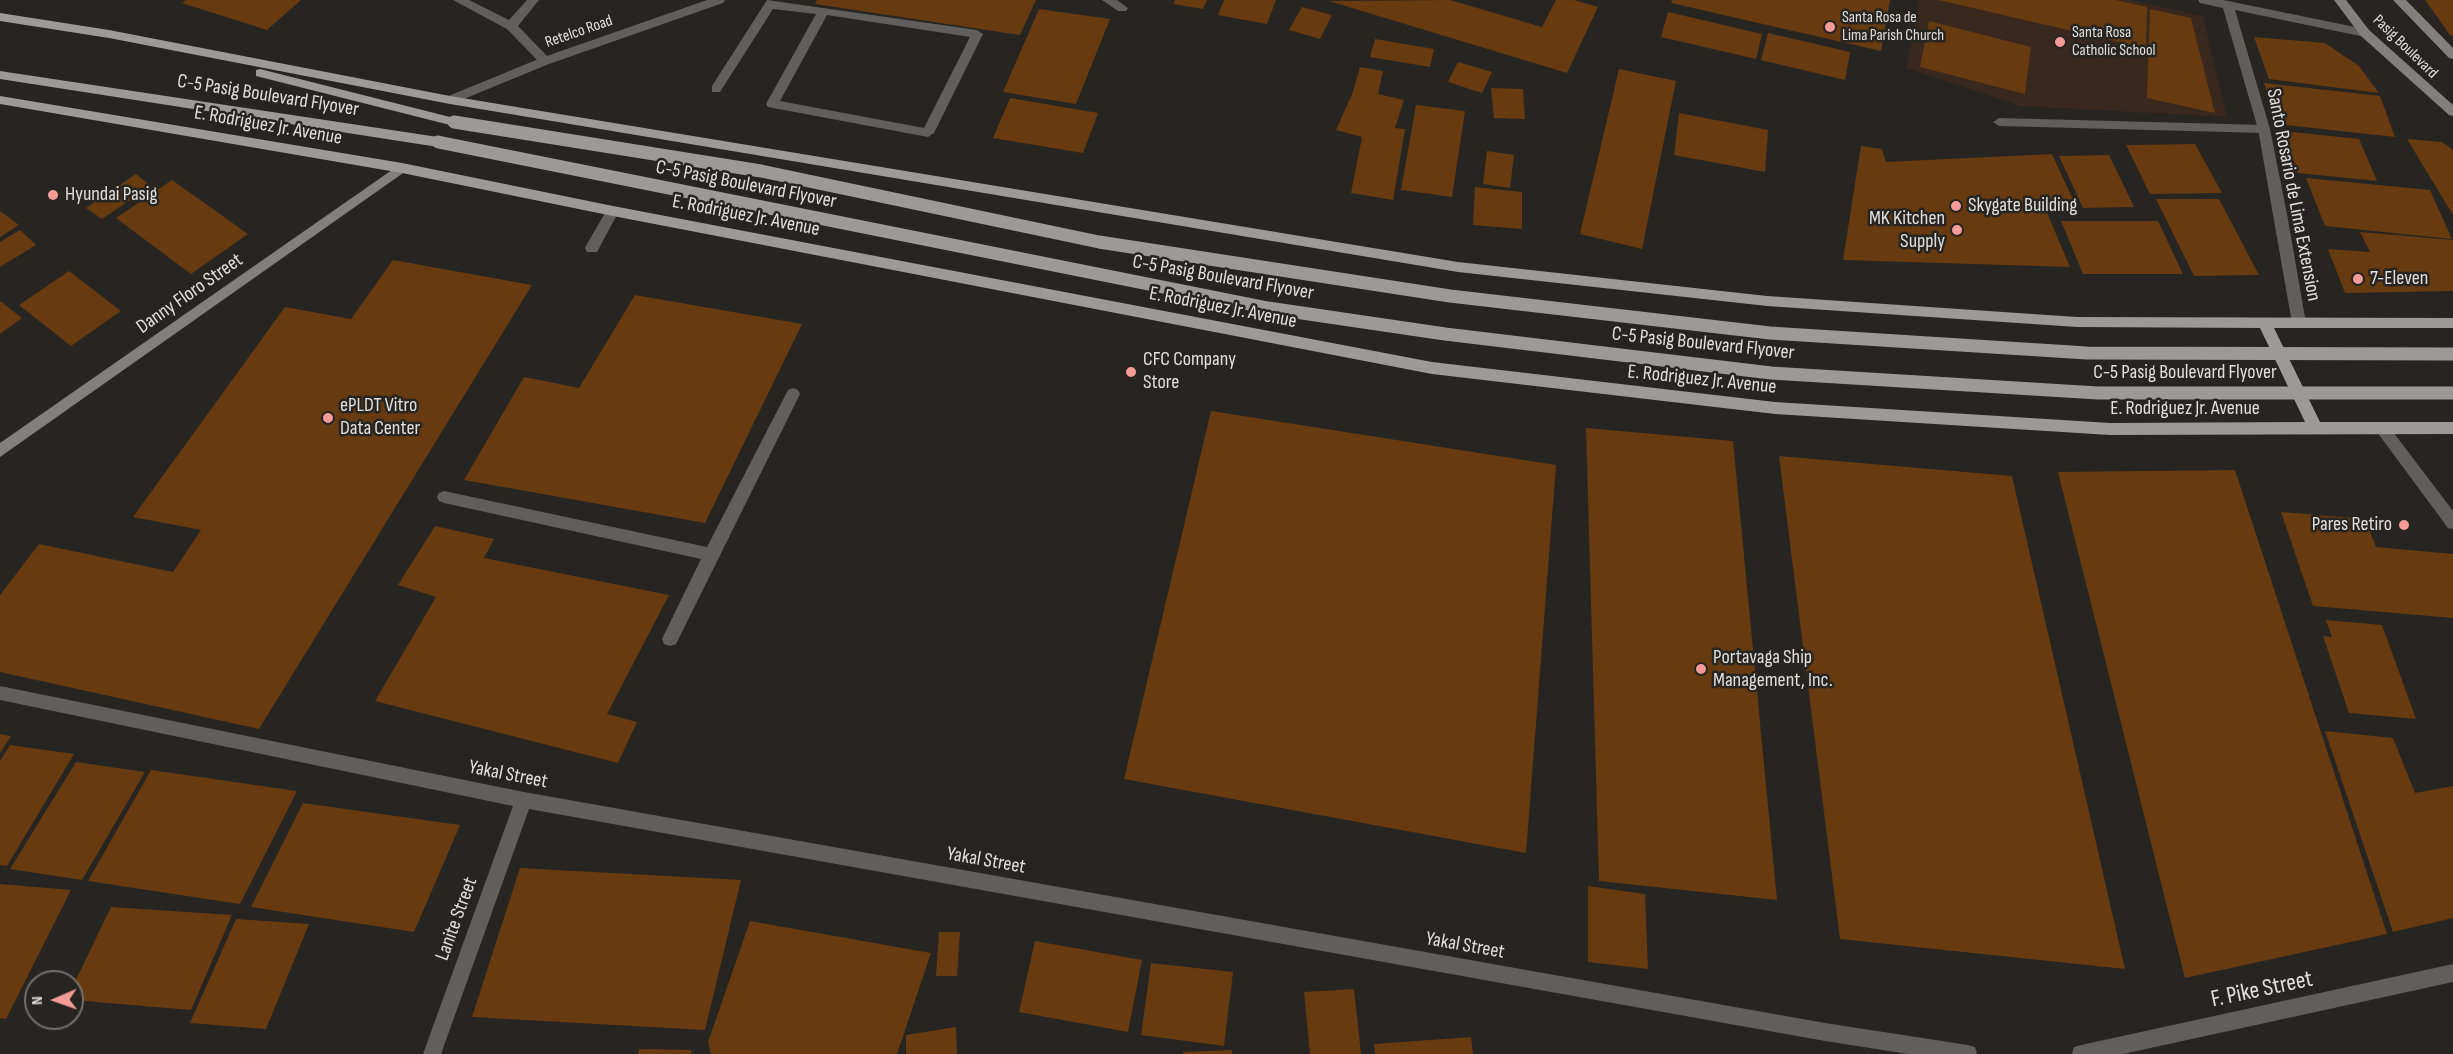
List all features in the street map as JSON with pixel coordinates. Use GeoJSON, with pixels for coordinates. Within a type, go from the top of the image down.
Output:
{"type":"FeatureCollection","features":[{"type":"Feature","properties":{"kind":"main road","name":"Pasig Boulevard"},"geometry":{"type":"LineString","coordinates":[[2340,0],[2365,33],[2453,112]]}},
{"type":"Feature","properties":{"kind":"main road","name":"Pasig Boulevard"},"geometry":{"type":"LineString","coordinates":[[2399,0],[2451,52]]}},
{"type":"Feature","properties":{"kind":"main road"},"geometry":{"type":"LineString","coordinates":[[0,17],[109,34],[450,100],[1458,267],[1779,302],[2077,322],[2453,323]]}},
{"type":"Feature","properties":{"kind":"main road","name":"C-5 Pasig Boulevard Flyover"},"geometry":{"type":"LineString","coordinates":[[109,34],[454,122],[761,171],[1099,242],[1450,296],[1770,333],[2087,353],[2453,354]]}},
{"type":"Feature","properties":{"kind":"main road","name":"C-5 Pasig Boulevard Flyover"},"geometry":{"type":"LineString","coordinates":[[0,75],[438,142],[1268,308],[1445,334],[1772,373],[2087,392],[2453,393]]}},
{"type":"Feature","properties":{"kind":"main road","name":"E. Rodriguez Jr. Avenue"},"geometry":{"type":"LineString","coordinates":[[0,100],[402,168],[614,211],[1432,368],[1775,408],[2110,429],[2453,428]]}},
{"type":"Feature","properties":{"kind":"main road","name":"Danny Floro Street"},"geometry":{"type":"LineString","coordinates":[[0,451],[402,168]]}},
{"type":"Feature","properties":{"kind":"main road"},"geometry":{"type":"LineString","coordinates":[[2265,323],[2315,428]]}},
{"type":"Feature","properties":{"kind":"street"},"geometry":{"type":"LineString","coordinates":[[459,0],[511,26],[545,61]]}},
{"type":"Feature","properties":{"kind":"street"},"geometry":{"type":"LineString","coordinates":[[511,26],[533,0]]}},
{"type":"Feature","properties":{"kind":"street","name":"Retelco Road"},"geometry":{"type":"LineString","coordinates":[[450,100],[545,61],[719,0]]}},
{"type":"Feature","properties":{"kind":"street"},"geometry":{"type":"LineString","coordinates":[[1108,0],[1122,8]]}},
{"type":"Feature","properties":{"kind":"street"},"geometry":{"type":"LineString","coordinates":[[2204,0],[2365,33]]}},
{"type":"Feature","properties":{"kind":"street"},"geometry":{"type":"LineString","coordinates":[[716,89],[773,2],[977,34],[928,133],[772,104],[824,11]]}},
{"type":"Feature","properties":{"kind":"street","name":"Santo Rosario de Lima Extension"},"geometry":{"type":"LineString","coordinates":[[2228,5],[2264,129],[2282,214],[2299,323]]}},
{"type":"Feature","properties":{"kind":"street"},"geometry":{"type":"LineString","coordinates":[[1999,122],[2264,129]]}},
{"type":"Feature","properties":{"kind":"street"},"geometry":{"type":"LineString","coordinates":[[592,248],[614,211]]}},
{"type":"Feature","properties":{"kind":"street"},"geometry":{"type":"LineString","coordinates":[[670,639],[793,394]]}},
{"type":"Feature","properties":{"kind":"street"},"geometry":{"type":"LineString","coordinates":[[2382,428],[2453,524]]}},
{"type":"Feature","properties":{"kind":"street"},"geometry":{"type":"LineString","coordinates":[[444,497],[711,554]]}},
{"type":"Feature","properties":{"kind":"street","name":"Yakal Street"},"geometry":{"type":"LineString","coordinates":[[0,693],[524,800],[1814,1030],[1968,1054]]}},
{"type":"Feature","properties":{"kind":"street","name":"Lanite Street"},"geometry":{"type":"LineString","coordinates":[[432,1054],[524,800]]}},
{"type":"Feature","properties":{"kind":"street","name":"F. Pike Street"},"geometry":{"type":"LineString","coordinates":[[2081,1054],[2453,973]]}},
{"type":"Feature","properties":{"kind":"shaded area","name":"Santa Rosa Catholic School"},"geometry":{"type":"Polygon","coordinates":[[[1919,0],[2131,0],[2203,16],[2227,117],[2020,106],[1906,68],[1919,0]]]}},
{"type":"Feature","properties":{"kind":"building"},"geometry":{"type":"Polygon","coordinates":[[[186,0],[301,0],[267,30],[182,3],[186,0]]]}},
{"type":"Feature","properties":{"kind":"building"},"geometry":{"type":"Polygon","coordinates":[[[817,0],[1036,0],[1020,35],[815,4],[817,0]]]}},
{"type":"Feature","properties":{"kind":"building"},"geometry":{"type":"Polygon","coordinates":[[[1175,0],[1207,0],[1203,9],[1173,4],[1175,0]]]}},
{"type":"Feature","properties":{"kind":"building"},"geometry":{"type":"Polygon","coordinates":[[[1224,0],[1276,0],[1267,24],[1218,15],[1224,0]]]}},
{"type":"Feature","properties":{"kind":"building"},"geometry":{"type":"Polygon","coordinates":[[[1450,0],[1542,27],[1556,0],[1574,0],[1598,7],[1567,73],[1329,1],[1450,0]]]}},
{"type":"Feature","properties":{"kind":"building","name":"Santa Rosa de Lima Parish Church"},"geometry":{"type":"Polygon","coordinates":[[[1672,0],[1890,0],[1881,51],[1671,3],[1672,0]]]}},
{"type":"Feature","properties":{"kind":"building"},"geometry":{"type":"Polygon","coordinates":[[[1938,0],[2116,0],[2147,7],[2146,48],[1938,0]]]}},
{"type":"Feature","properties":{"kind":"building"},"geometry":{"type":"Polygon","coordinates":[[[2425,0],[2453,0],[2453,36],[2450,35],[2425,0]]]}},
{"type":"Feature","properties":{"kind":"building"},"geometry":{"type":"Polygon","coordinates":[[[1302,7],[1332,15],[1320,39],[1289,30],[1302,7]]]}},
{"type":"Feature","properties":{"kind":"building"},"geometry":{"type":"Polygon","coordinates":[[[1039,9],[1110,19],[1076,104],[1003,92],[1039,9]]]}},
{"type":"Feature","properties":{"kind":"building"},"geometry":{"type":"Polygon","coordinates":[[[2150,9],[2191,18],[2215,113],[2147,98],[2150,9]]]}},
{"type":"Feature","properties":{"kind":"building"},"geometry":{"type":"Polygon","coordinates":[[[1668,12],[1762,34],[1756,59],[1661,37],[1668,12]]]}},
{"type":"Feature","properties":{"kind":"building"},"geometry":{"type":"Polygon","coordinates":[[[1929,21],[2031,47],[2025,94],[1920,67],[1929,21]]]}},
{"type":"Feature","properties":{"kind":"building"},"geometry":{"type":"Polygon","coordinates":[[[1768,33],[1850,52],[1845,80],[1761,60],[1768,33]]]}},
{"type":"Feature","properties":{"kind":"building"},"geometry":{"type":"Polygon","coordinates":[[[2254,37],[2325,43],[2359,66],[2379,93],[2269,79],[2254,37]]]}},
{"type":"Feature","properties":{"kind":"building"},"geometry":{"type":"Polygon","coordinates":[[[1375,39],[1434,49],[1430,67],[1370,57],[1375,39]]]}},
{"type":"Feature","properties":{"kind":"building"},"geometry":{"type":"Polygon","coordinates":[[[1458,62],[1492,72],[1482,93],[1448,82],[1458,62]]]}},
{"type":"Feature","properties":{"kind":"building"},"geometry":{"type":"Polygon","coordinates":[[[1360,67],[1383,71],[1378,94],[1404,100],[1395,128],[1405,129],[1393,200],[1351,193],[1362,137],[1336,130],[1353,92],[1360,67]]]}},
{"type":"Feature","properties":{"kind":"building"},"geometry":{"type":"Polygon","coordinates":[[[1619,69],[1676,81],[1642,249],[1580,234],[1619,69]]]}},
{"type":"Feature","properties":{"kind":"building"},"geometry":{"type":"Polygon","coordinates":[[[2264,83],[2380,96],[2395,137],[2277,124],[2264,83]]]}},
{"type":"Feature","properties":{"kind":"building"},"geometry":{"type":"Polygon","coordinates":[[[1491,88],[1523,89],[1525,119],[1494,118],[1491,88]]]}},
{"type":"Feature","properties":{"kind":"building"},"geometry":{"type":"Polygon","coordinates":[[[1010,98],[1098,113],[1083,153],[993,138],[1010,98]]]}},
{"type":"Feature","properties":{"kind":"building"},"geometry":{"type":"Polygon","coordinates":[[[1416,105],[1465,111],[1452,197],[1401,190],[1416,105]]]}},
{"type":"Feature","properties":{"kind":"building"},"geometry":{"type":"Polygon","coordinates":[[[1679,113],[1768,130],[1765,172],[1674,155],[1679,113]]]}},
{"type":"Feature","properties":{"kind":"building"},"geometry":{"type":"Polygon","coordinates":[[[2283,131],[2359,139],[2377,181],[2298,173],[2283,131]]]}},
{"type":"Feature","properties":{"kind":"building"},"geometry":{"type":"Polygon","coordinates":[[[2407,139],[2442,142],[2453,150],[2453,215],[2407,139]]]}},
{"type":"Feature","properties":{"kind":"building"},"geometry":{"type":"Polygon","coordinates":[[[2195,144],[2222,193],[2150,194],[2126,145],[2195,144]]]}},
{"type":"Feature","properties":{"kind":"building","name":"Skygate Building"},"geometry":{"type":"Polygon","coordinates":[[[1861,146],[1882,149],[1886,162],[2052,154],[2075,204],[2045,208],[2070,267],[1843,260],[1861,146]]]}},
{"type":"Feature","properties":{"kind":"building"},"geometry":{"type":"Polygon","coordinates":[[[1487,151],[1514,155],[1510,188],[1483,184],[1487,151]]]}},
{"type":"Feature","properties":{"kind":"building"},"geometry":{"type":"Polygon","coordinates":[[[2109,155],[2134,207],[2083,208],[2059,156],[2109,155]]]}},
{"type":"Feature","properties":{"kind":"building"},"geometry":{"type":"Polygon","coordinates":[[[136,174],[151,186],[102,219],[86,208],[136,174]]]}},
{"type":"Feature","properties":{"kind":"building"},"geometry":{"type":"Polygon","coordinates":[[[2306,178],[2430,190],[2452,239],[2325,226],[2306,178]]]}},
{"type":"Feature","properties":{"kind":"building"},"geometry":{"type":"Polygon","coordinates":[[[172,180],[248,234],[191,274],[116,218],[172,180]]]}},
{"type":"Feature","properties":{"kind":"building"},"geometry":{"type":"Polygon","coordinates":[[[1475,187],[1522,192],[1522,229],[1473,225],[1475,187]]]}},
{"type":"Feature","properties":{"kind":"building"},"geometry":{"type":"Polygon","coordinates":[[[2156,199],[2219,199],[2259,275],[2194,276],[2156,199]]]}},
{"type":"Feature","properties":{"kind":"building"},"geometry":{"type":"Polygon","coordinates":[[[0,211],[19,225],[0,237],[0,211]]]}},
{"type":"Feature","properties":{"kind":"building"},"geometry":{"type":"Polygon","coordinates":[[[2061,221],[2158,221],[2183,274],[2083,274],[2061,221]]]}},
{"type":"Feature","properties":{"kind":"building"},"geometry":{"type":"Polygon","coordinates":[[[20,230],[36,245],[0,267],[0,242],[20,230]]]}},
{"type":"Feature","properties":{"kind":"building"},"geometry":{"type":"Polygon","coordinates":[[[2360,232],[2453,240],[2453,291],[2345,293],[2328,249],[2370,252],[2360,232]]]}},
{"type":"Feature","properties":{"kind":"building","name":"ePLDT Vitro Data Center"},"geometry":{"type":"Polygon","coordinates":[[[393,260],[532,285],[259,729],[0,672],[0,595],[39,544],[173,572],[201,530],[133,517],[285,307],[351,319],[393,260]]]}},
{"type":"Feature","properties":{"kind":"building"},"geometry":{"type":"Polygon","coordinates":[[[69,271],[121,311],[71,346],[19,305],[69,271]]]}},
{"type":"Feature","properties":{"kind":"building"},"geometry":{"type":"Polygon","coordinates":[[[635,295],[802,324],[705,523],[464,480],[524,377],[579,388],[635,295]]]}},
{"type":"Feature","properties":{"kind":"building"},"geometry":{"type":"Polygon","coordinates":[[[0,301],[22,318],[0,334],[0,301]]]}},
{"type":"Feature","properties":{"kind":"building"},"geometry":{"type":"Polygon","coordinates":[[[1211,411],[1556,465],[1526,853],[1124,779],[1211,411]]]}},
{"type":"Feature","properties":{"kind":"building"},"geometry":{"type":"Polygon","coordinates":[[[1586,428],[1733,441],[1777,900],[1599,881],[1586,428]]]}},
{"type":"Feature","properties":{"kind":"building"},"geometry":{"type":"Polygon","coordinates":[[[1779,456],[2012,476],[2125,969],[1840,939],[1779,456]]]}},
{"type":"Feature","properties":{"kind":"building"},"geometry":{"type":"Polygon","coordinates":[[[2235,470],[2387,934],[2185,978],[2058,472],[2235,470]]]}},
{"type":"Feature","properties":{"kind":"building"},"geometry":{"type":"Polygon","coordinates":[[[2281,512],[2365,519],[2376,547],[2453,554],[2453,618],[2313,606],[2281,512]]]}},
{"type":"Feature","properties":{"kind":"building"},"geometry":{"type":"Polygon","coordinates":[[[435,526],[494,539],[484,558],[669,595],[607,714],[637,722],[618,763],[375,701],[436,597],[398,585],[435,526]]]}},
{"type":"Feature","properties":{"kind":"building"},"geometry":{"type":"Polygon","coordinates":[[[2326,620],[2382,625],[2416,719],[2349,713],[2323,636],[2332,637],[2326,620]]]}},
{"type":"Feature","properties":{"kind":"building"},"geometry":{"type":"Polygon","coordinates":[[[2325,731],[2393,738],[2415,793],[2453,786],[2453,918],[2393,932],[2325,731]]]}},
{"type":"Feature","properties":{"kind":"building"},"geometry":{"type":"Polygon","coordinates":[[[0,734],[11,736],[0,753],[0,734]]]}},
{"type":"Feature","properties":{"kind":"building"},"geometry":{"type":"Polygon","coordinates":[[[10,745],[74,754],[7,866],[0,865],[0,761],[10,745]]]}},
{"type":"Feature","properties":{"kind":"building"},"geometry":{"type":"Polygon","coordinates":[[[76,762],[145,772],[82,880],[10,869],[76,762]]]}},
{"type":"Feature","properties":{"kind":"building"},"geometry":{"type":"Polygon","coordinates":[[[151,770],[297,791],[240,904],[88,881],[151,770]]]}},
{"type":"Feature","properties":{"kind":"building"},"geometry":{"type":"Polygon","coordinates":[[[303,803],[460,825],[414,932],[251,907],[303,803]]]}},
{"type":"Feature","properties":{"kind":"building"},"geometry":{"type":"Polygon","coordinates":[[[520,868],[741,880],[705,1030],[472,1017],[520,868]]]}},
{"type":"Feature","properties":{"kind":"building"},"geometry":{"type":"Polygon","coordinates":[[[0,884],[71,890],[31,970],[24,970],[24,983],[6,1019],[0,1018],[0,884]]]}},
{"type":"Feature","properties":{"kind":"building"},"geometry":{"type":"Polygon","coordinates":[[[1588,886],[1645,894],[1648,969],[1588,962],[1588,886]]]}},
{"type":"Feature","properties":{"kind":"building"},"geometry":{"type":"Polygon","coordinates":[[[111,907],[232,915],[191,1010],[84,1001],[84,970],[81,970],[111,907]]]}},
{"type":"Feature","properties":{"kind":"building"},"geometry":{"type":"Polygon","coordinates":[[[236,919],[309,924],[266,1029],[190,1023],[236,919]]]}},
{"type":"Feature","properties":{"kind":"building"},"geometry":{"type":"Polygon","coordinates":[[[750,921],[931,953],[897,1054],[711,1054],[708,1042],[750,921]]]}},
{"type":"Feature","properties":{"kind":"building"},"geometry":{"type":"Polygon","coordinates":[[[939,932],[960,932],[957,976],[936,976],[939,932]]]}},
{"type":"Feature","properties":{"kind":"building"},"geometry":{"type":"Polygon","coordinates":[[[1035,941],[1142,960],[1128,1032],[1019,1012],[1035,941]]]}},
{"type":"Feature","properties":{"kind":"building"},"geometry":{"type":"Polygon","coordinates":[[[1151,963],[1233,972],[1224,1046],[1141,1035],[1151,963]]]}},
{"type":"Feature","properties":{"kind":"building"},"geometry":{"type":"Polygon","coordinates":[[[1354,989],[1361,1054],[1310,1054],[1304,992],[1354,989]]]}},
{"type":"Feature","properties":{"kind":"building"},"geometry":{"type":"Polygon","coordinates":[[[956,1027],[957,1054],[906,1054],[906,1035],[956,1027]]]}},
{"type":"Feature","properties":{"kind":"building"},"geometry":{"type":"Polygon","coordinates":[[[1471,1037],[1473,1054],[1375,1054],[1374,1044],[1471,1037]]]}},
{"type":"Feature","properties":{"kind":"building"},"geometry":{"type":"Polygon","coordinates":[[[639,1049],[692,1050],[691,1054],[638,1054],[639,1049]]]}},
{"type":"Feature","properties":{"kind":"building"},"geometry":{"type":"Polygon","coordinates":[[[1232,1050],[1232,1054],[1183,1054],[1183,1052],[1232,1050]]]}},
{"type":"Feature","properties":{"kind":"place","name":"Santa Rosa de Lima Parish Church"},"geometry":{"type":"Point","coordinates":[1830,27]}},
{"type":"Feature","properties":{"kind":"place","name":"Santa Rosa Catholic School"},"geometry":{"type":"Point","coordinates":[2060,42]}},
{"type":"Feature","properties":{"kind":"place","name":"Hyundai Pasig"},"geometry":{"type":"Point","coordinates":[53,195]}},
{"type":"Feature","properties":{"kind":"place","name":"Skygate Building"},"geometry":{"type":"Point","coordinates":[1956,206]}},
{"type":"Feature","properties":{"kind":"place","name":"MK Kitchen Supply"},"geometry":{"type":"Point","coordinates":[1957,230]}},
{"type":"Feature","properties":{"kind":"place","name":"7-Eleven"},"geometry":{"type":"Point","coordinates":[2358,279]}},
{"type":"Feature","properties":{"kind":"place","name":"CFC Company Store"},"geometry":{"type":"Point","coordinates":[1131,372]}},
{"type":"Feature","properties":{"kind":"place","name":"ePLDT Vitro Data Center"},"geometry":{"type":"Point","coordinates":[328,418]}},
{"type":"Feature","properties":{"kind":"place","name":"Pares Retiro"},"geometry":{"type":"Point","coordinates":[2404,525]}},
{"type":"Feature","properties":{"kind":"place","name":"Portavaga Ship Management, Inc."},"geometry":{"type":"Point","coordinates":[1701,669]}}]}
